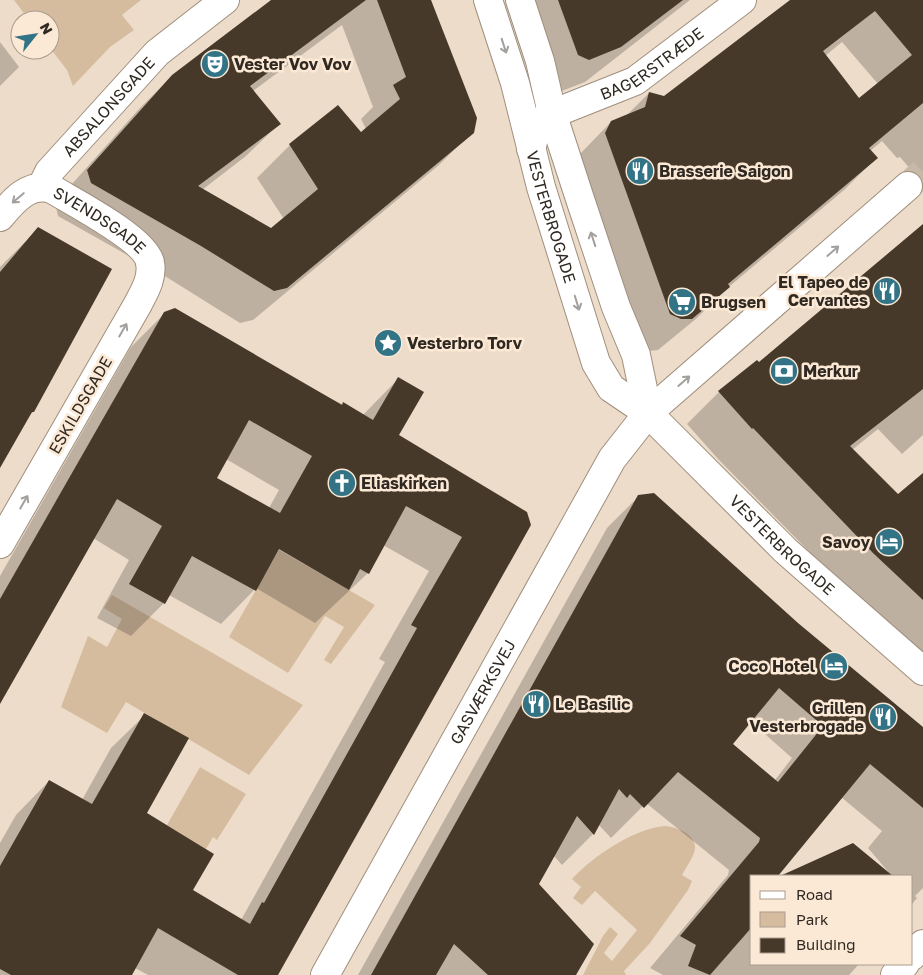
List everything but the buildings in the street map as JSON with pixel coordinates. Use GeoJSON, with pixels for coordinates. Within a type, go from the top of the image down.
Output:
{"type":"FeatureCollection","features":[{"type":"Feature","properties":{"kind":"street","name":"ABSALONSGADE"},"geometry":{"type":"LineString","coordinates":[[42,186],[49,172],[142,69],[174,38],[225,0]]}},
{"type":"Feature","properties":{"kind":"street","name":"VESTERBROGADE"},"geometry":{"type":"LineString","coordinates":[[488,0],[515,83],[531,149],[596,364],[611,388],[648,413],[786,551],[923,670]]}},
{"type":"Feature","properties":{"kind":"street","name":"VESTERBROGADE"},"geometry":{"type":"LineString","coordinates":[[520,0],[540,61],[552,113],[616,307],[636,355],[648,413]]}},
{"type":"Feature","properties":{"kind":"street","name":"BAGERSTRÆDE"},"geometry":{"type":"LineString","coordinates":[[552,113],[634,80],[671,55],[742,0]]}},
{"type":"Feature","properties":{"kind":"street"},"geometry":{"type":"LineString","coordinates":[[531,149],[540,124],[552,113]]}},
{"type":"Feature","properties":{"kind":"street"},"geometry":{"type":"LineString","coordinates":[[0,217],[8,206],[26,191],[42,186]]}},
{"type":"Feature","properties":{"kind":"street","name":"SVENDSGADE"},"geometry":{"type":"LineString","coordinates":[[42,186],[119,230],[141,248],[150,262]]}},
{"type":"Feature","properties":{"kind":"street"},"geometry":{"type":"LineString","coordinates":[[648,413],[908,186]]}},
{"type":"Feature","properties":{"kind":"street","name":"ESKILDSGADE"},"geometry":{"type":"LineString","coordinates":[[0,544],[138,304],[150,275],[150,262]]}},
{"type":"Feature","properties":{"kind":"street","name":"GASVÆRKSVEJ"},"geometry":{"type":"LineString","coordinates":[[325,975],[612,459],[648,413]]}},
{"type":"Feature","properties":{"kind":"street"},"geometry":{"type":"LineString","coordinates":[[913,955],[923,944]]}},
{"type":"Feature","properties":{"kind":"street"},"geometry":{"type":"LineString","coordinates":[[895,975],[904,965]]}},
{"type":"Feature","properties":{"kind":"green space"},"geometry":{"type":"Polygon","coordinates":[[[14,0],[141,0],[122,15],[134,30],[110,47],[73,86],[67,70],[59,60],[60,10],[22,10],[14,0]]]}},
{"type":"Feature","properties":{"kind":"green space"},"geometry":{"type":"Polygon","coordinates":[[[279,550],[375,605],[331,664],[324,660],[344,627],[325,616],[288,673],[229,637],[279,550]]]}},
{"type":"Feature","properties":{"kind":"green space"},"geometry":{"type":"Polygon","coordinates":[[[112,595],[303,705],[249,775],[126,702],[107,733],[61,707],[88,636],[107,647],[122,619],[104,608],[112,595]]]}},
{"type":"Feature","properties":{"kind":"green space"},"geometry":{"type":"Polygon","coordinates":[[[200,767],[246,794],[217,840],[213,837],[206,849],[167,825],[200,767]]]}},
{"type":"Feature","properties":{"kind":"green space"},"geometry":{"type":"Polygon","coordinates":[[[665,826],[681,830],[691,837],[694,842],[694,853],[682,875],[692,881],[688,890],[650,943],[624,971],[626,975],[583,975],[603,936],[610,927],[618,934],[604,953],[612,961],[637,930],[595,891],[582,905],[573,898],[581,887],[572,879],[602,853],[615,845],[641,832],[665,826]]]}},
{"type":"Feature","properties":{"kind":"tunnel"},"geometry":{"type":"LineString","coordinates":[[908,186],[923,172]]}},
{"type":"Feature","properties":{"kind":"place","name":"Vester Vov Vov"},"geometry":{"type":"Point","coordinates":[215,64]}},
{"type":"Feature","properties":{"kind":"place","name":"Brasserie Saigon"},"geometry":{"type":"Point","coordinates":[640,171]}},
{"type":"Feature","properties":{"kind":"place","name":"El Tapeo de Cervantes"},"geometry":{"type":"Point","coordinates":[887,291]}},
{"type":"Feature","properties":{"kind":"place","name":"Brugsen"},"geometry":{"type":"Point","coordinates":[682,302]}},
{"type":"Feature","properties":{"kind":"place","name":"Vesterbro Torv"},"geometry":{"type":"Point","coordinates":[388,343]}},
{"type":"Feature","properties":{"kind":"place","name":"Merkur"},"geometry":{"type":"Point","coordinates":[784,371]}},
{"type":"Feature","properties":{"kind":"place","name":"Eliaskirken"},"geometry":{"type":"Point","coordinates":[342,483]}},
{"type":"Feature","properties":{"kind":"place","name":"Savoy"},"geometry":{"type":"Point","coordinates":[889,542]}},
{"type":"Feature","properties":{"kind":"place","name":"Coco Hotel"},"geometry":{"type":"Point","coordinates":[834,666]}},
{"type":"Feature","properties":{"kind":"place","name":"Le Basilic"},"geometry":{"type":"Point","coordinates":[536,704]}},
{"type":"Feature","properties":{"kind":"place","name":"Grillen Vesterbrogade"},"geometry":{"type":"Point","coordinates":[883,717]}}]}
